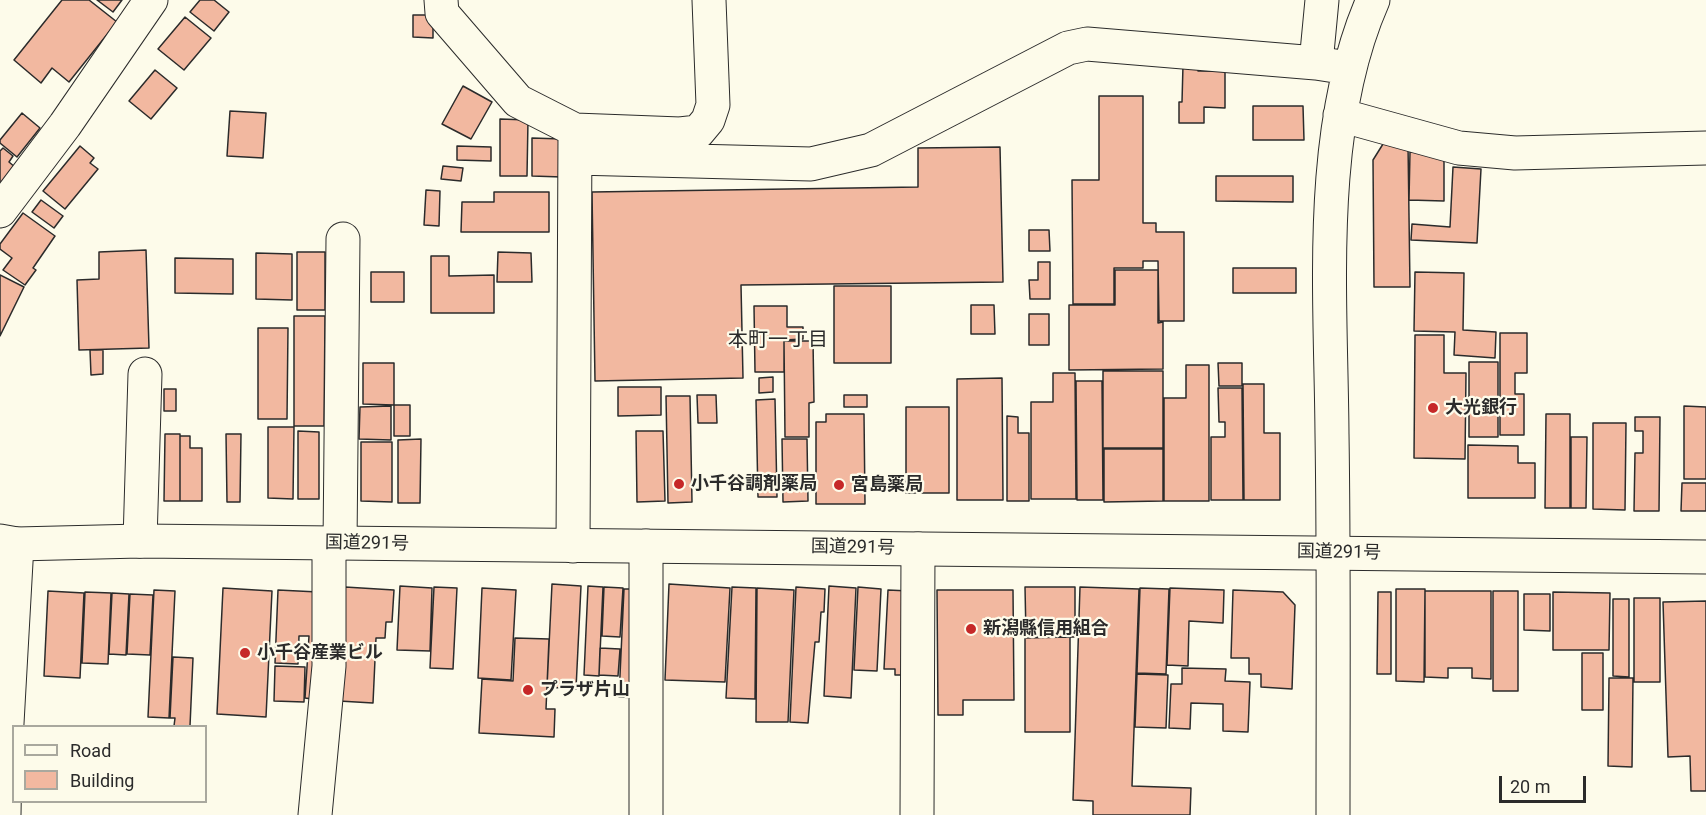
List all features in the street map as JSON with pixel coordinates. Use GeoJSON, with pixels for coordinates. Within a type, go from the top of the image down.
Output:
{"type":"FeatureCollection","features":[{"type":"Feature","properties":{"kind":"main road"},"geometry":{"type":"LineString","coordinates":[[0,211],[65,125],[151,0]]}},
{"type":"Feature","properties":{"kind":"main road"},"geometry":{"type":"LineString","coordinates":[[441,0],[442,13],[518,101],[575,144],[811,164],[871,150],[1068,48],[1087,44],[1316,63],[1348,68]]}},
{"type":"Feature","properties":{"kind":"main road"},"geometry":{"type":"LineString","coordinates":[[575,144],[698,132],[708,120],[713,105],[709,0]]}},
{"type":"Feature","properties":{"kind":"main road"},"geometry":{"type":"LineString","coordinates":[[1316,63],[1322,0]]}},
{"type":"Feature","properties":{"kind":"main road"},"geometry":{"type":"LineString","coordinates":[[1333,815],[1334,553],[1330,216],[1340,115],[1348,68],[1373,0]]}},
{"type":"Feature","properties":{"kind":"main road"},"geometry":{"type":"LineString","coordinates":[[1340,115],[1459,148],[1515,153],[1706,148]]}},
{"type":"Feature","properties":{"kind":"main road"},"geometry":{"type":"LineString","coordinates":[[573,546],[575,144]]}},
{"type":"Feature","properties":{"kind":"main road"},"geometry":{"type":"LineString","coordinates":[[315,815],[329,666],[343,239]]}},
{"type":"Feature","properties":{"kind":"main road"},"geometry":{"type":"LineString","coordinates":[[140,541],[145,374]]}},
{"type":"Feature","properties":{"kind":"main road","name":"国道291号"},"geometry":{"type":"LineString","coordinates":[[8,542],[140,541],[1706,557]]}},
{"type":"Feature","properties":{"kind":"main road"},"geometry":{"type":"LineString","coordinates":[[4,815],[8,542]]}},
{"type":"Feature","properties":{"kind":"main road"},"geometry":{"type":"LineString","coordinates":[[646,546],[646,815]]}},
{"type":"Feature","properties":{"kind":"main road"},"geometry":{"type":"LineString","coordinates":[[917,815],[918,549]]}},
{"type":"Feature","properties":{"kind":"building"},"geometry":{"type":"Polygon","coordinates":[[[62,0],[89,0],[117,22],[69,82],[52,68],[41,83],[14,60],[62,0]]]}},
{"type":"Feature","properties":{"kind":"building"},"geometry":{"type":"Polygon","coordinates":[[[97,0],[122,0],[113,12],[97,0]]]}},
{"type":"Feature","properties":{"kind":"building"},"geometry":{"type":"Polygon","coordinates":[[[200,0],[214,0],[229,12],[214,31],[190,12],[200,0]]]}},
{"type":"Feature","properties":{"kind":"building"},"geometry":{"type":"Polygon","coordinates":[[[413,15],[433,15],[433,38],[413,37],[413,15]]]}},
{"type":"Feature","properties":{"kind":"building"},"geometry":{"type":"Polygon","coordinates":[[[185,17],[211,38],[184,70],[158,49],[185,17]]]}},
{"type":"Feature","properties":{"kind":"building"},"geometry":{"type":"Polygon","coordinates":[[[1198,64],[1198,71],[1225,71],[1225,108],[1204,107],[1204,123],[1179,123],[1183,65],[1198,64]]]}},
{"type":"Feature","properties":{"kind":"building"},"geometry":{"type":"Polygon","coordinates":[[[155,70],[177,88],[151,119],[129,101],[155,70]]]}},
{"type":"Feature","properties":{"kind":"building"},"geometry":{"type":"Polygon","coordinates":[[[463,86],[492,102],[471,139],[442,124],[463,86]]]}},
{"type":"Feature","properties":{"kind":"building"},"geometry":{"type":"Polygon","coordinates":[[[1099,96],[1143,96],[1143,223],[1156,223],[1156,232],[1184,232],[1184,321],[1159,321],[1158,261],[1143,261],[1143,268],[1114,268],[1114,304],[1073,304],[1072,180],[1099,180],[1099,96]]]}},
{"type":"Feature","properties":{"kind":"building"},"geometry":{"type":"Polygon","coordinates":[[[1253,106],[1303,106],[1304,140],[1253,140],[1253,106]]]}},
{"type":"Feature","properties":{"kind":"building"},"geometry":{"type":"Polygon","coordinates":[[[230,111],[266,113],[263,158],[227,156],[230,111]]]}},
{"type":"Feature","properties":{"kind":"building"},"geometry":{"type":"Polygon","coordinates":[[[22,113],[40,128],[17,157],[0,143],[0,140],[22,113]]]}},
{"type":"Feature","properties":{"kind":"building"},"geometry":{"type":"Polygon","coordinates":[[[500,119],[528,120],[527,176],[500,176],[500,119]]]}},
{"type":"Feature","properties":{"kind":"building"},"geometry":{"type":"Polygon","coordinates":[[[532,138],[562,139],[562,177],[532,176],[532,138]]]}},
{"type":"Feature","properties":{"kind":"building"},"geometry":{"type":"Polygon","coordinates":[[[1383,144],[1408,144],[1410,287],[1374,287],[1373,160],[1383,144]]]}},
{"type":"Feature","properties":{"kind":"building"},"geometry":{"type":"Polygon","coordinates":[[[80,146],[94,158],[90,163],[98,169],[65,209],[43,191],[80,146]]]}},
{"type":"Feature","properties":{"kind":"building"},"geometry":{"type":"Polygon","coordinates":[[[457,146],[491,147],[491,161],[457,160],[457,146]]]}},
{"type":"Feature","properties":{"kind":"building"},"geometry":{"type":"Polygon","coordinates":[[[1000,147],[1003,282],[741,285],[743,378],[595,381],[592,192],[918,187],[918,148],[1000,147]]]}},
{"type":"Feature","properties":{"kind":"building"},"geometry":{"type":"Polygon","coordinates":[[[3,148],[13,156],[9,162],[16,168],[0,189],[0,151],[3,148]]]}},
{"type":"Feature","properties":{"kind":"building"},"geometry":{"type":"Polygon","coordinates":[[[1410,152],[1444,152],[1444,201],[1409,200],[1410,152]]]}},
{"type":"Feature","properties":{"kind":"building"},"geometry":{"type":"Polygon","coordinates":[[[443,166],[463,168],[461,181],[441,179],[443,166]]]}},
{"type":"Feature","properties":{"kind":"building"},"geometry":{"type":"Polygon","coordinates":[[[1453,167],[1481,169],[1477,243],[1411,240],[1412,224],[1450,227],[1453,167]]]}},
{"type":"Feature","properties":{"kind":"building"},"geometry":{"type":"Polygon","coordinates":[[[1216,176],[1293,176],[1293,202],[1216,201],[1216,176]]]}},
{"type":"Feature","properties":{"kind":"building"},"geometry":{"type":"Polygon","coordinates":[[[426,190],[440,191],[439,226],[424,225],[426,190]]]}},
{"type":"Feature","properties":{"kind":"building"},"geometry":{"type":"Polygon","coordinates":[[[494,192],[549,192],[549,232],[461,232],[462,202],[494,202],[494,192]]]}},
{"type":"Feature","properties":{"kind":"building"},"geometry":{"type":"Polygon","coordinates":[[[41,200],[63,216],[54,228],[32,212],[41,200]]]}},
{"type":"Feature","properties":{"kind":"building"},"geometry":{"type":"Polygon","coordinates":[[[23,213],[55,236],[33,268],[36,270],[25,285],[3,270],[12,258],[0,249],[0,244],[23,213]]]}},
{"type":"Feature","properties":{"kind":"building"},"geometry":{"type":"Polygon","coordinates":[[[1029,230],[1049,230],[1050,251],[1029,251],[1029,230]]]}},
{"type":"Feature","properties":{"kind":"building"},"geometry":{"type":"Polygon","coordinates":[[[146,250],[149,348],[79,350],[77,280],[99,279],[99,252],[146,250]]]}},
{"type":"Feature","properties":{"kind":"building"},"geometry":{"type":"Polygon","coordinates":[[[297,252],[325,252],[325,310],[297,310],[297,252]]]}},
{"type":"Feature","properties":{"kind":"building"},"geometry":{"type":"Polygon","coordinates":[[[498,252],[531,253],[532,282],[497,282],[498,252]]]}},
{"type":"Feature","properties":{"kind":"building"},"geometry":{"type":"Polygon","coordinates":[[[256,253],[292,254],[292,300],[256,299],[256,253]]]}},
{"type":"Feature","properties":{"kind":"building"},"geometry":{"type":"Polygon","coordinates":[[[431,256],[449,256],[449,276],[494,275],[494,313],[431,313],[431,256]]]}},
{"type":"Feature","properties":{"kind":"building"},"geometry":{"type":"Polygon","coordinates":[[[175,258],[233,259],[233,294],[175,293],[175,258]]]}},
{"type":"Feature","properties":{"kind":"building"},"geometry":{"type":"Polygon","coordinates":[[[1038,262],[1050,262],[1050,299],[1030,299],[1029,280],[1038,280],[1038,262]]]}},
{"type":"Feature","properties":{"kind":"building"},"geometry":{"type":"Polygon","coordinates":[[[1233,268],[1296,268],[1296,293],[1233,293],[1233,268]]]}},
{"type":"Feature","properties":{"kind":"building"},"geometry":{"type":"Polygon","coordinates":[[[1115,270],[1158,270],[1158,323],[1163,322],[1163,369],[1069,370],[1069,305],[1115,305],[1115,270]]]}},
{"type":"Feature","properties":{"kind":"building"},"geometry":{"type":"Polygon","coordinates":[[[371,272],[404,272],[404,302],[371,302],[371,272]]]}},
{"type":"Feature","properties":{"kind":"building"},"geometry":{"type":"Polygon","coordinates":[[[1415,272],[1464,273],[1463,330],[1496,332],[1495,358],[1454,355],[1455,332],[1414,331],[1415,272]]]}},
{"type":"Feature","properties":{"kind":"building"},"geometry":{"type":"Polygon","coordinates":[[[0,275],[24,287],[0,336],[0,275]]]}},
{"type":"Feature","properties":{"kind":"building"},"geometry":{"type":"Polygon","coordinates":[[[834,286],[891,286],[891,363],[834,363],[834,286]]]}},
{"type":"Feature","properties":{"kind":"building"},"geometry":{"type":"Polygon","coordinates":[[[971,305],[994,305],[995,334],[971,334],[971,305]]]}},
{"type":"Feature","properties":{"kind":"building"},"geometry":{"type":"Polygon","coordinates":[[[754,306],[787,306],[787,327],[803,327],[803,339],[784,340],[784,372],[755,372],[754,306]]]}},
{"type":"Feature","properties":{"kind":"building"},"geometry":{"type":"Polygon","coordinates":[[[1029,314],[1049,314],[1049,345],[1029,345],[1029,314]]]}},
{"type":"Feature","properties":{"kind":"building"},"geometry":{"type":"Polygon","coordinates":[[[294,316],[325,316],[324,426],[294,426],[294,316]]]}},
{"type":"Feature","properties":{"kind":"building"},"geometry":{"type":"Polygon","coordinates":[[[258,328],[288,328],[287,419],[258,419],[258,328]]]}},
{"type":"Feature","properties":{"kind":"building"},"geometry":{"type":"Polygon","coordinates":[[[1500,333],[1527,333],[1527,373],[1515,373],[1515,394],[1524,394],[1524,435],[1500,435],[1500,333]]]}},
{"type":"Feature","properties":{"kind":"building"},"geometry":{"type":"Polygon","coordinates":[[[1415,335],[1444,335],[1444,373],[1466,373],[1465,459],[1414,458],[1415,335]]]}},
{"type":"Feature","properties":{"kind":"building"},"geometry":{"type":"Polygon","coordinates":[[[784,341],[813,341],[814,402],[809,403],[809,437],[785,437],[784,341]]]}},
{"type":"Feature","properties":{"kind":"building"},"geometry":{"type":"Polygon","coordinates":[[[90,350],[103,350],[103,374],[91,375],[90,350]]]}},
{"type":"Feature","properties":{"kind":"building"},"geometry":{"type":"Polygon","coordinates":[[[1469,362],[1498,362],[1498,437],[1469,437],[1469,362]]]}},
{"type":"Feature","properties":{"kind":"building"},"geometry":{"type":"Polygon","coordinates":[[[363,363],[394,363],[394,405],[363,404],[363,363]]]}},
{"type":"Feature","properties":{"kind":"building"},"geometry":{"type":"Polygon","coordinates":[[[1218,363],[1242,363],[1242,386],[1219,386],[1218,363]]]}},
{"type":"Feature","properties":{"kind":"building"},"geometry":{"type":"Polygon","coordinates":[[[1186,365],[1209,365],[1209,501],[1164,501],[1164,398],[1186,398],[1186,365]]]}},
{"type":"Feature","properties":{"kind":"building"},"geometry":{"type":"Polygon","coordinates":[[[1103,371],[1163,371],[1163,448],[1103,448],[1103,371]]]}},
{"type":"Feature","properties":{"kind":"building"},"geometry":{"type":"Polygon","coordinates":[[[1053,373],[1075,373],[1076,499],[1031,499],[1031,402],[1053,402],[1053,373]]]}},
{"type":"Feature","properties":{"kind":"building"},"geometry":{"type":"Polygon","coordinates":[[[773,377],[773,392],[759,393],[759,378],[773,377]]]}},
{"type":"Feature","properties":{"kind":"building"},"geometry":{"type":"Polygon","coordinates":[[[1002,378],[1003,500],[957,500],[957,379],[1002,378]]]}},
{"type":"Feature","properties":{"kind":"building"},"geometry":{"type":"Polygon","coordinates":[[[1076,381],[1102,381],[1103,500],[1077,500],[1076,381]]]}},
{"type":"Feature","properties":{"kind":"building"},"geometry":{"type":"Polygon","coordinates":[[[1243,384],[1264,384],[1264,433],[1280,433],[1280,500],[1244,500],[1243,384]]]}},
{"type":"Feature","properties":{"kind":"building"},"geometry":{"type":"Polygon","coordinates":[[[618,387],[661,387],[661,415],[618,416],[618,387]]]}},
{"type":"Feature","properties":{"kind":"building"},"geometry":{"type":"Polygon","coordinates":[[[1218,388],[1242,388],[1243,500],[1211,500],[1211,437],[1225,437],[1225,422],[1219,422],[1218,388]]]}},
{"type":"Feature","properties":{"kind":"building"},"geometry":{"type":"Polygon","coordinates":[[[164,389],[176,389],[176,411],[164,411],[164,389]]]}},
{"type":"Feature","properties":{"kind":"building"},"geometry":{"type":"Polygon","coordinates":[[[697,395],[716,395],[717,423],[698,423],[697,395]]]}},
{"type":"Feature","properties":{"kind":"building"},"geometry":{"type":"Polygon","coordinates":[[[844,395],[867,395],[867,407],[844,407],[844,395]]]}},
{"type":"Feature","properties":{"kind":"building"},"geometry":{"type":"Polygon","coordinates":[[[666,396],[690,396],[692,502],[668,503],[666,396]]]}},
{"type":"Feature","properties":{"kind":"building"},"geometry":{"type":"Polygon","coordinates":[[[775,399],[777,497],[758,497],[756,400],[775,399]]]}},
{"type":"Feature","properties":{"kind":"building"},"geometry":{"type":"Polygon","coordinates":[[[394,405],[410,405],[410,436],[394,436],[394,405]]]}},
{"type":"Feature","properties":{"kind":"building"},"geometry":{"type":"Polygon","coordinates":[[[391,406],[391,440],[359,439],[360,407],[391,406]]]}},
{"type":"Feature","properties":{"kind":"building"},"geometry":{"type":"Polygon","coordinates":[[[1684,406],[1706,407],[1706,479],[1684,479],[1684,406]]]}},
{"type":"Feature","properties":{"kind":"building"},"geometry":{"type":"Polygon","coordinates":[[[906,407],[949,407],[949,493],[906,493],[906,407]]]}},
{"type":"Feature","properties":{"kind":"building"},"geometry":{"type":"Polygon","coordinates":[[[826,414],[864,414],[865,504],[816,504],[816,422],[826,422],[826,414]]]}},
{"type":"Feature","properties":{"kind":"building"},"geometry":{"type":"Polygon","coordinates":[[[1546,414],[1570,414],[1570,508],[1545,508],[1546,414]]]}},
{"type":"Feature","properties":{"kind":"building"},"geometry":{"type":"Polygon","coordinates":[[[1007,416],[1018,417],[1018,433],[1029,433],[1029,501],[1007,501],[1007,416]]]}},
{"type":"Feature","properties":{"kind":"building"},"geometry":{"type":"Polygon","coordinates":[[[1635,417],[1660,417],[1659,511],[1634,511],[1635,453],[1643,453],[1643,431],[1635,431],[1635,417]]]}},
{"type":"Feature","properties":{"kind":"building"},"geometry":{"type":"Polygon","coordinates":[[[1593,423],[1626,423],[1625,510],[1593,509],[1593,423]]]}},
{"type":"Feature","properties":{"kind":"building"},"geometry":{"type":"Polygon","coordinates":[[[268,427],[294,427],[293,499],[268,498],[268,427]]]}},
{"type":"Feature","properties":{"kind":"building"},"geometry":{"type":"Polygon","coordinates":[[[298,431],[319,432],[319,499],[298,499],[298,431]]]}},
{"type":"Feature","properties":{"kind":"building"},"geometry":{"type":"Polygon","coordinates":[[[636,431],[663,431],[665,501],[637,502],[636,431]]]}},
{"type":"Feature","properties":{"kind":"building"},"geometry":{"type":"Polygon","coordinates":[[[165,434],[180,434],[180,501],[164,501],[165,434]]]}},
{"type":"Feature","properties":{"kind":"building"},"geometry":{"type":"Polygon","coordinates":[[[226,434],[241,434],[240,502],[227,502],[226,434]]]}},
{"type":"Feature","properties":{"kind":"building"},"geometry":{"type":"Polygon","coordinates":[[[180,436],[190,436],[190,448],[202,448],[202,501],[180,501],[180,436]]]}},
{"type":"Feature","properties":{"kind":"building"},"geometry":{"type":"Polygon","coordinates":[[[1571,437],[1587,437],[1586,508],[1571,508],[1571,437]]]}},
{"type":"Feature","properties":{"kind":"building"},"geometry":{"type":"Polygon","coordinates":[[[421,439],[420,503],[398,503],[398,440],[421,439]]]}},
{"type":"Feature","properties":{"kind":"building"},"geometry":{"type":"Polygon","coordinates":[[[782,439],[807,439],[808,501],[783,502],[782,439]]]}},
{"type":"Feature","properties":{"kind":"building"},"geometry":{"type":"Polygon","coordinates":[[[361,442],[392,442],[392,502],[361,501],[361,442]]]}},
{"type":"Feature","properties":{"kind":"building"},"geometry":{"type":"Polygon","coordinates":[[[1468,445],[1518,446],[1518,463],[1535,463],[1535,498],[1468,498],[1468,445]]]}},
{"type":"Feature","properties":{"kind":"building"},"geometry":{"type":"Polygon","coordinates":[[[1104,449],[1163,449],[1163,501],[1104,502],[1104,449]]]}},
{"type":"Feature","properties":{"kind":"building"},"geometry":{"type":"Polygon","coordinates":[[[1682,483],[1706,483],[1706,511],[1681,511],[1682,483]]]}},
{"type":"Feature","properties":{"kind":"building"},"geometry":{"type":"Polygon","coordinates":[[[552,584],[581,586],[576,689],[547,687],[552,584]]]}},
{"type":"Feature","properties":{"kind":"building"},"geometry":{"type":"Polygon","coordinates":[[[669,584],[730,588],[725,682],[665,680],[669,584]]]}},
{"type":"Feature","properties":{"kind":"building"},"geometry":{"type":"Polygon","coordinates":[[[400,586],[432,588],[430,651],[397,650],[400,586]]]}},
{"type":"Feature","properties":{"kind":"building"},"geometry":{"type":"Polygon","coordinates":[[[588,586],[603,587],[599,676],[584,675],[588,586]]]}},
{"type":"Feature","properties":{"kind":"building"},"geometry":{"type":"Polygon","coordinates":[[[829,586],[856,588],[851,698],[824,696],[829,586]]]}},
{"type":"Feature","properties":{"kind":"building"},"geometry":{"type":"Polygon","coordinates":[[[345,587],[394,590],[392,622],[386,622],[385,638],[376,638],[373,703],[339,701],[345,587]]]}},
{"type":"Feature","properties":{"kind":"building"},"geometry":{"type":"Polygon","coordinates":[[[434,587],[457,588],[453,669],[430,668],[434,587]]]}},
{"type":"Feature","properties":{"kind":"building"},"geometry":{"type":"Polygon","coordinates":[[[604,587],[623,588],[620,637],[602,636],[604,587]]]}},
{"type":"Feature","properties":{"kind":"building"},"geometry":{"type":"Polygon","coordinates":[[[732,587],[756,588],[755,699],[726,698],[732,587]]]}},
{"type":"Feature","properties":{"kind":"building"},"geometry":{"type":"Polygon","coordinates":[[[796,587],[825,589],[819,642],[815,642],[808,723],[790,722],[796,587]]]}},
{"type":"Feature","properties":{"kind":"building"},"geometry":{"type":"Polygon","coordinates":[[[858,587],[881,589],[877,671],[854,670],[858,587]]]}},
{"type":"Feature","properties":{"kind":"building"},"geometry":{"type":"Polygon","coordinates":[[[1025,587],[1075,587],[1075,637],[1026,636],[1025,587]]]}},
{"type":"Feature","properties":{"kind":"building"},"geometry":{"type":"Polygon","coordinates":[[[1080,587],[1139,589],[1132,786],[1191,788],[1190,815],[1093,815],[1093,801],[1073,800],[1080,587]]]}},
{"type":"Feature","properties":{"kind":"building","name":"小千谷産業ビル"},"geometry":{"type":"Polygon","coordinates":[[[223,588],[272,591],[266,717],[217,714],[223,588]]]}},
{"type":"Feature","properties":{"kind":"building"},"geometry":{"type":"Polygon","coordinates":[[[482,588],[516,590],[511,680],[478,678],[482,588]]]}},
{"type":"Feature","properties":{"kind":"building"},"geometry":{"type":"Polygon","coordinates":[[[757,588],[794,590],[788,722],[756,722],[757,588]]]}},
{"type":"Feature","properties":{"kind":"building"},"geometry":{"type":"Polygon","coordinates":[[[1140,588],[1169,589],[1166,674],[1137,673],[1140,588]]]}},
{"type":"Feature","properties":{"kind":"building"},"geometry":{"type":"Polygon","coordinates":[[[1170,588],[1224,590],[1223,623],[1189,621],[1188,666],[1167,665],[1170,588]]]}},
{"type":"Feature","properties":{"kind":"building"},"geometry":{"type":"Polygon","coordinates":[[[624,589],[644,589],[639,698],[619,697],[624,589]]]}},
{"type":"Feature","properties":{"kind":"building"},"geometry":{"type":"Polygon","coordinates":[[[1396,589],[1425,589],[1424,682],[1396,681],[1396,589]]]}},
{"type":"Feature","properties":{"kind":"building"},"geometry":{"type":"Polygon","coordinates":[[[154,590],[175,591],[169,718],[148,717],[154,590]]]}},
{"type":"Feature","properties":{"kind":"building"},"geometry":{"type":"Polygon","coordinates":[[[278,590],[318,592],[312,699],[305,698],[309,636],[299,636],[298,664],[275,663],[278,590]]]}},
{"type":"Feature","properties":{"kind":"building"},"geometry":{"type":"Polygon","coordinates":[[[888,590],[909,591],[905,675],[895,675],[895,669],[884,669],[888,590]]]}},
{"type":"Feature","properties":{"kind":"building"},"geometry":{"type":"Polygon","coordinates":[[[937,590],[1013,590],[1014,700],[963,700],[963,715],[938,715],[937,590]]]}},
{"type":"Feature","properties":{"kind":"building"},"geometry":{"type":"Polygon","coordinates":[[[1233,590],[1283,592],[1295,605],[1292,689],[1261,687],[1261,674],[1249,674],[1249,658],[1231,658],[1233,590]]]}},
{"type":"Feature","properties":{"kind":"building"},"geometry":{"type":"Polygon","coordinates":[[[48,591],[84,593],[80,678],[44,676],[48,591]]]}},
{"type":"Feature","properties":{"kind":"building"},"geometry":{"type":"Polygon","coordinates":[[[1425,591],[1491,591],[1491,679],[1472,678],[1472,668],[1448,668],[1448,678],[1425,677],[1425,591]]]}},
{"type":"Feature","properties":{"kind":"building"},"geometry":{"type":"Polygon","coordinates":[[[1493,591],[1518,591],[1518,691],[1493,691],[1493,591]]]}},
{"type":"Feature","properties":{"kind":"building"},"geometry":{"type":"Polygon","coordinates":[[[85,592],[111,593],[108,664],[82,663],[85,592]]]}},
{"type":"Feature","properties":{"kind":"building"},"geometry":{"type":"Polygon","coordinates":[[[1378,592],[1391,592],[1391,674],[1377,674],[1378,592]]]}},
{"type":"Feature","properties":{"kind":"building"},"geometry":{"type":"Polygon","coordinates":[[[1553,592],[1610,593],[1609,650],[1553,650],[1553,592]]]}},
{"type":"Feature","properties":{"kind":"building"},"geometry":{"type":"Polygon","coordinates":[[[112,593],[129,594],[126,655],[109,654],[112,593]]]}},
{"type":"Feature","properties":{"kind":"building"},"geometry":{"type":"Polygon","coordinates":[[[130,594],[153,595],[150,655],[127,654],[130,594]]]}},
{"type":"Feature","properties":{"kind":"building"},"geometry":{"type":"Polygon","coordinates":[[[1524,594],[1550,594],[1550,631],[1524,630],[1524,594]]]}},
{"type":"Feature","properties":{"kind":"building"},"geometry":{"type":"Polygon","coordinates":[[[1634,598],[1660,598],[1660,682],[1634,682],[1634,598]]]}},
{"type":"Feature","properties":{"kind":"building"},"geometry":{"type":"Polygon","coordinates":[[[1613,599],[1629,599],[1629,677],[1613,676],[1613,599]]]}},
{"type":"Feature","properties":{"kind":"building"},"geometry":{"type":"Polygon","coordinates":[[[1706,601],[1706,791],[1691,791],[1690,756],[1668,757],[1663,602],[1706,601]]]}},
{"type":"Feature","properties":{"kind":"building"},"geometry":{"type":"Polygon","coordinates":[[[1070,637],[1070,732],[1025,732],[1025,638],[1070,637]]]}},
{"type":"Feature","properties":{"kind":"building"},"geometry":{"type":"Polygon","coordinates":[[[515,638],[549,639],[546,709],[555,709],[554,737],[479,733],[482,679],[513,681],[515,638]]]}},
{"type":"Feature","properties":{"kind":"building"},"geometry":{"type":"Polygon","coordinates":[[[600,648],[620,649],[618,676],[599,675],[600,648]]]}},
{"type":"Feature","properties":{"kind":"building"},"geometry":{"type":"Polygon","coordinates":[[[1582,653],[1603,653],[1603,710],[1582,710],[1582,653]]]}},
{"type":"Feature","properties":{"kind":"building"},"geometry":{"type":"Polygon","coordinates":[[[173,657],[193,658],[190,725],[174,725],[175,718],[170,718],[173,657]]]}},
{"type":"Feature","properties":{"kind":"building"},"geometry":{"type":"Polygon","coordinates":[[[275,666],[305,667],[304,702],[274,701],[275,666]]]}},
{"type":"Feature","properties":{"kind":"building"},"geometry":{"type":"Polygon","coordinates":[[[1182,668],[1226,669],[1225,681],[1250,682],[1248,732],[1223,731],[1223,704],[1191,703],[1190,729],[1169,728],[1171,684],[1182,684],[1182,668]]]}},
{"type":"Feature","properties":{"kind":"building"},"geometry":{"type":"Polygon","coordinates":[[[1137,674],[1168,675],[1166,728],[1135,727],[1137,674]]]}},
{"type":"Feature","properties":{"kind":"building"},"geometry":{"type":"Polygon","coordinates":[[[1609,678],[1633,678],[1632,767],[1608,766],[1609,678]]]}},
{"type":"Feature","properties":{"kind":"place","name":"大光銀行"},"geometry":{"type":"Point","coordinates":[1433,408]}},
{"type":"Feature","properties":{"kind":"place","name":"小千谷調剤薬局"},"geometry":{"type":"Point","coordinates":[679,484]}},
{"type":"Feature","properties":{"kind":"place","name":"宮島薬局"},"geometry":{"type":"Point","coordinates":[839,485]}},
{"type":"Feature","properties":{"kind":"place","name":"新潟縣信用組合"},"geometry":{"type":"Point","coordinates":[971,629]}},
{"type":"Feature","properties":{"kind":"place","name":"小千谷産業ビル"},"geometry":{"type":"Point","coordinates":[245,653]}},
{"type":"Feature","properties":{"kind":"place","name":"プラザ片山"},"geometry":{"type":"Point","coordinates":[528,690]}},
{"type":"Feature","properties":{"kind":"district","name":"本町一丁目"},"geometry":{"type":"Point","coordinates":[778,341]}}]}
